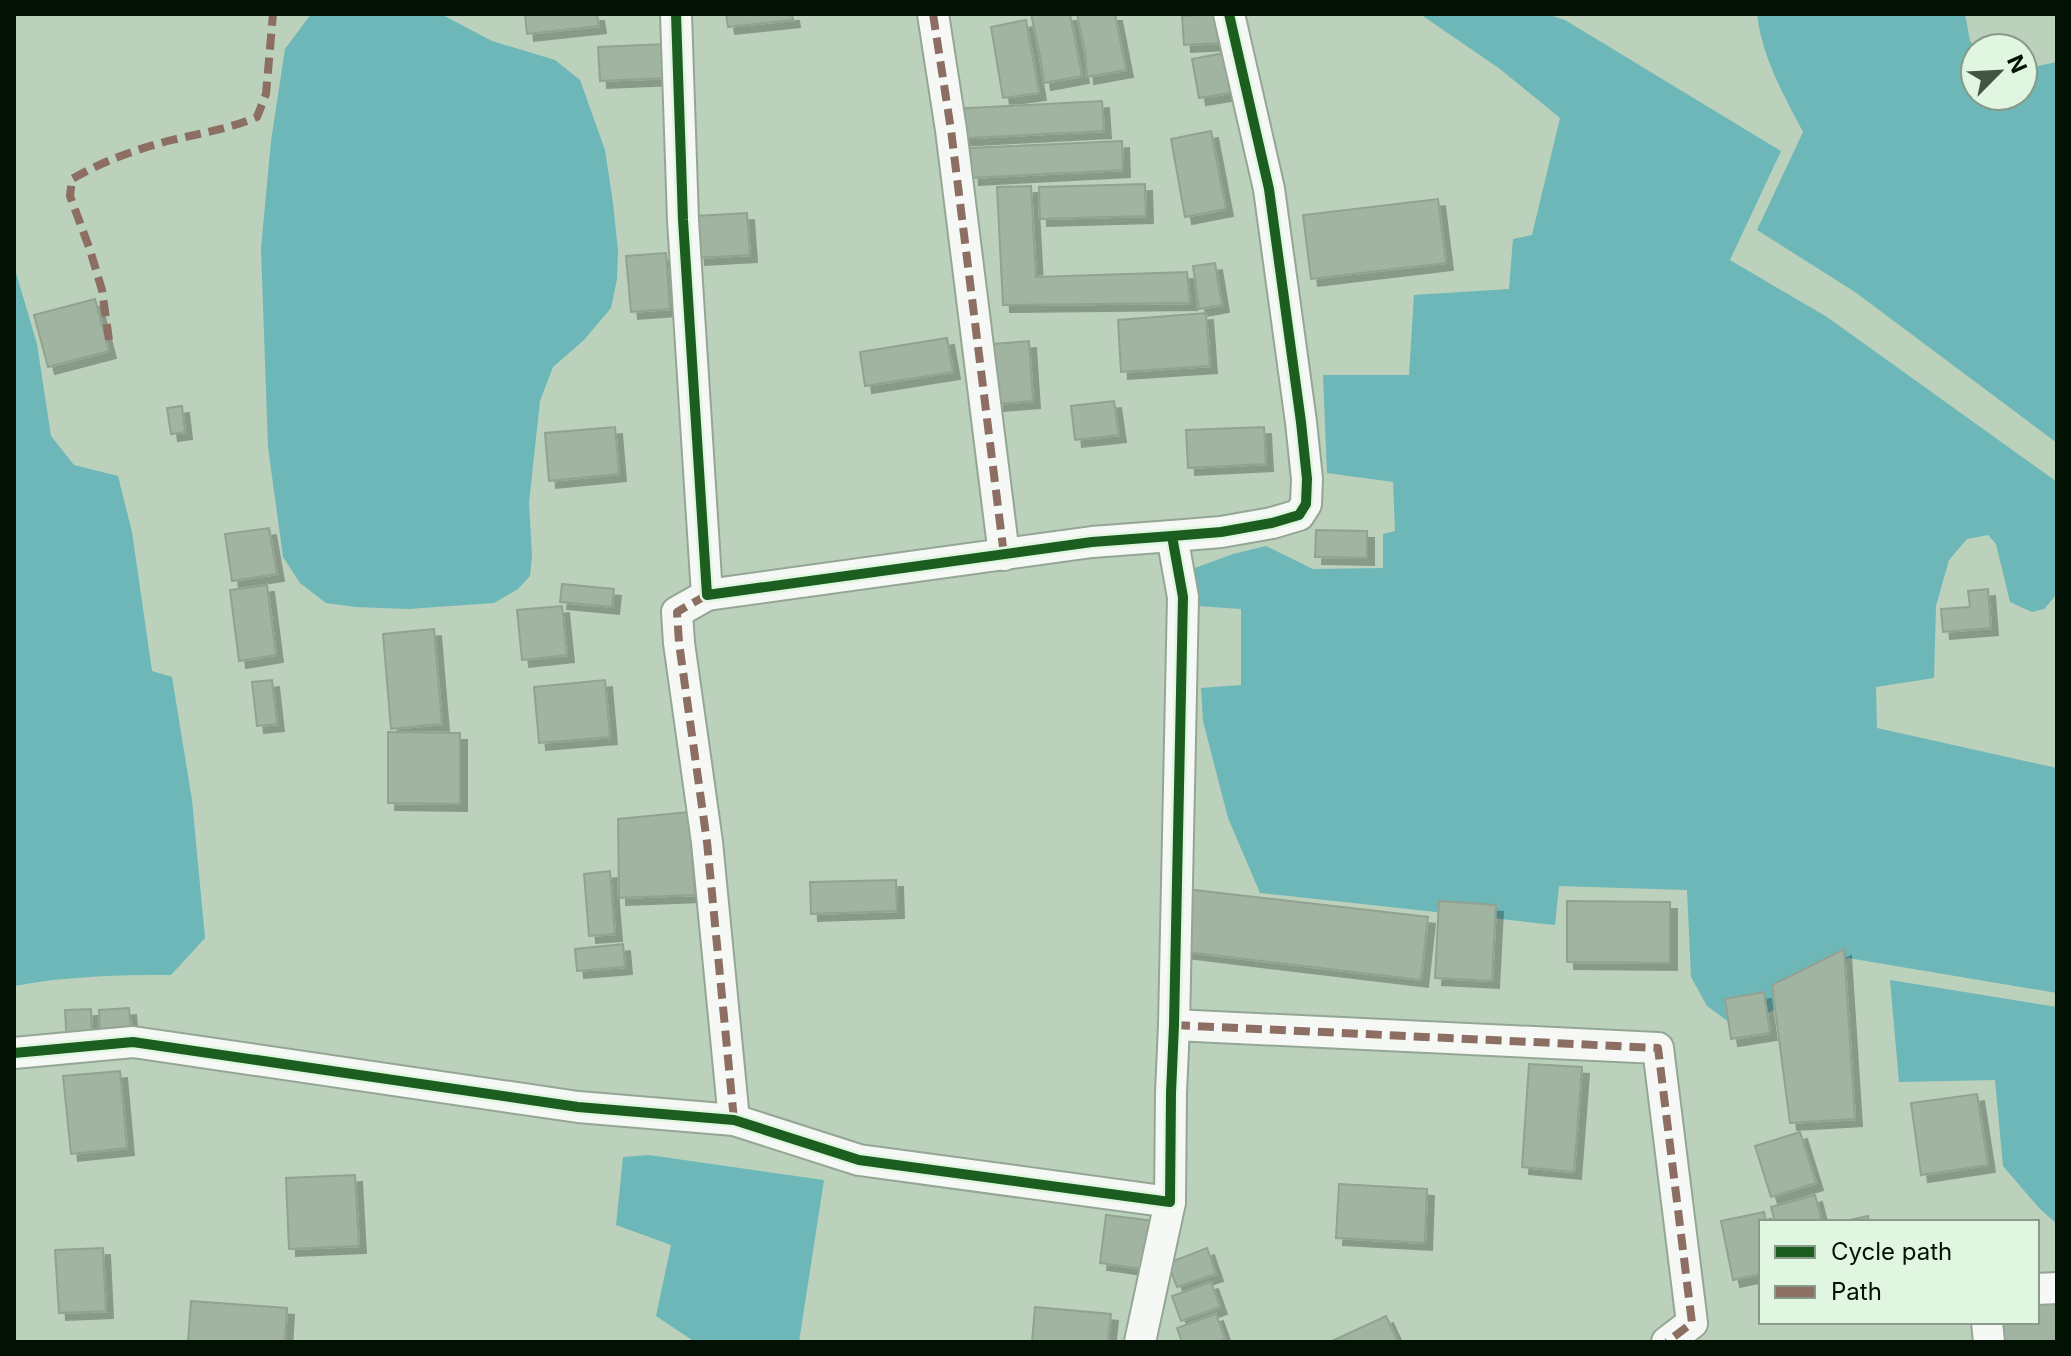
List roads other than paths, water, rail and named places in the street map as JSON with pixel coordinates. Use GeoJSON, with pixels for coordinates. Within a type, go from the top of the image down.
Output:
{"type":"FeatureCollection","features":[{"type":"Feature","properties":{"kind":"street"},"geometry":{"type":"LineString","coordinates":[[676,14],[683,220],[707,595]]}},
{"type":"Feature","properties":{"kind":"street"},"geometry":{"type":"LineString","coordinates":[[933,14],[951,130],[1004,555]]}},
{"type":"Feature","properties":{"kind":"street"},"geometry":{"type":"LineString","coordinates":[[734,1120],[707,842],[677,612],[707,595],[1092,542],[1221,532],[1299,515],[1306,504],[1307,479],[1301,422],[1269,189],[1229,14]]}},
{"type":"Feature","properties":{"kind":"street"},"geometry":{"type":"LineString","coordinates":[[1140,1342],[1170,1202],[1183,597],[1172,536]]}},
{"type":"Feature","properties":{"kind":"street"},"geometry":{"type":"LineString","coordinates":[[1174,1025],[1658,1048],[1692,1323],[1667,1342]]}},
{"type":"Feature","properties":{"kind":"street"},"geometry":{"type":"LineString","coordinates":[[14,1053],[133,1042],[578,1107],[734,1120],[859,1160],[1170,1202]]}},
{"type":"Feature","properties":{"kind":"water"},"geometry":{"type":"Polygon","coordinates":[[[311,14],[441,14],[492,41],[555,60],[580,80],[605,150],[618,251],[617,279],[611,308],[584,340],[553,367],[540,401],[529,503],[530,576],[518,589],[494,603],[408,609],[326,603],[300,583],[283,557],[268,447],[261,248],[271,141],[285,49],[311,14]]]}},
{"type":"Feature","properties":{"kind":"water"},"geometry":{"type":"Polygon","coordinates":[[[1420,14],[1546,14],[1565,20],[1781,151],[1730,260],[1827,317],[2057,482],[2057,594],[2044,609],[2032,612],[2010,602],[1996,544],[1988,535],[1967,539],[1949,560],[1936,606],[1934,678],[1876,687],[1877,728],[2057,768],[2057,993],[1848,958],[1809,994],[1736,1027],[1707,1006],[1691,977],[1687,890],[1559,886],[1555,925],[1260,893],[1228,818],[1203,721],[1201,688],[1241,685],[1241,609],[1196,606],[1195,568],[1266,546],[1313,569],[1383,568],[1383,534],[1395,531],[1393,482],[1327,473],[1323,375],[1409,375],[1414,295],[1509,289],[1513,239],[1532,235],[1560,118],[1500,69],[1420,14]]]}},
{"type":"Feature","properties":{"kind":"water"},"geometry":{"type":"Polygon","coordinates":[[[1757,14],[1965,14],[1968,32],[1959,32],[1959,112],[2039,112],[2039,66],[2057,62],[2057,443],[1855,292],[1757,230],[1803,132],[1768,60],[1757,14]]]}},
{"type":"Feature","properties":{"kind":"water"},"geometry":{"type":"Polygon","coordinates":[[[14,266],[37,344],[51,436],[74,465],[118,476],[132,532],[152,671],[172,677],[192,800],[205,938],[171,975],[92,977],[14,986],[14,266]]]}},
{"type":"Feature","properties":{"kind":"water"},"geometry":{"type":"Polygon","coordinates":[[[1890,980],[2057,1007],[2057,1224],[2003,1166],[1995,1080],[1899,1082],[1890,980]]]}},
{"type":"Feature","properties":{"kind":"water"},"geometry":{"type":"Polygon","coordinates":[[[649,1155],[824,1180],[799,1342],[695,1342],[656,1316],[671,1245],[616,1225],[623,1157],[649,1155]]]}}]}
